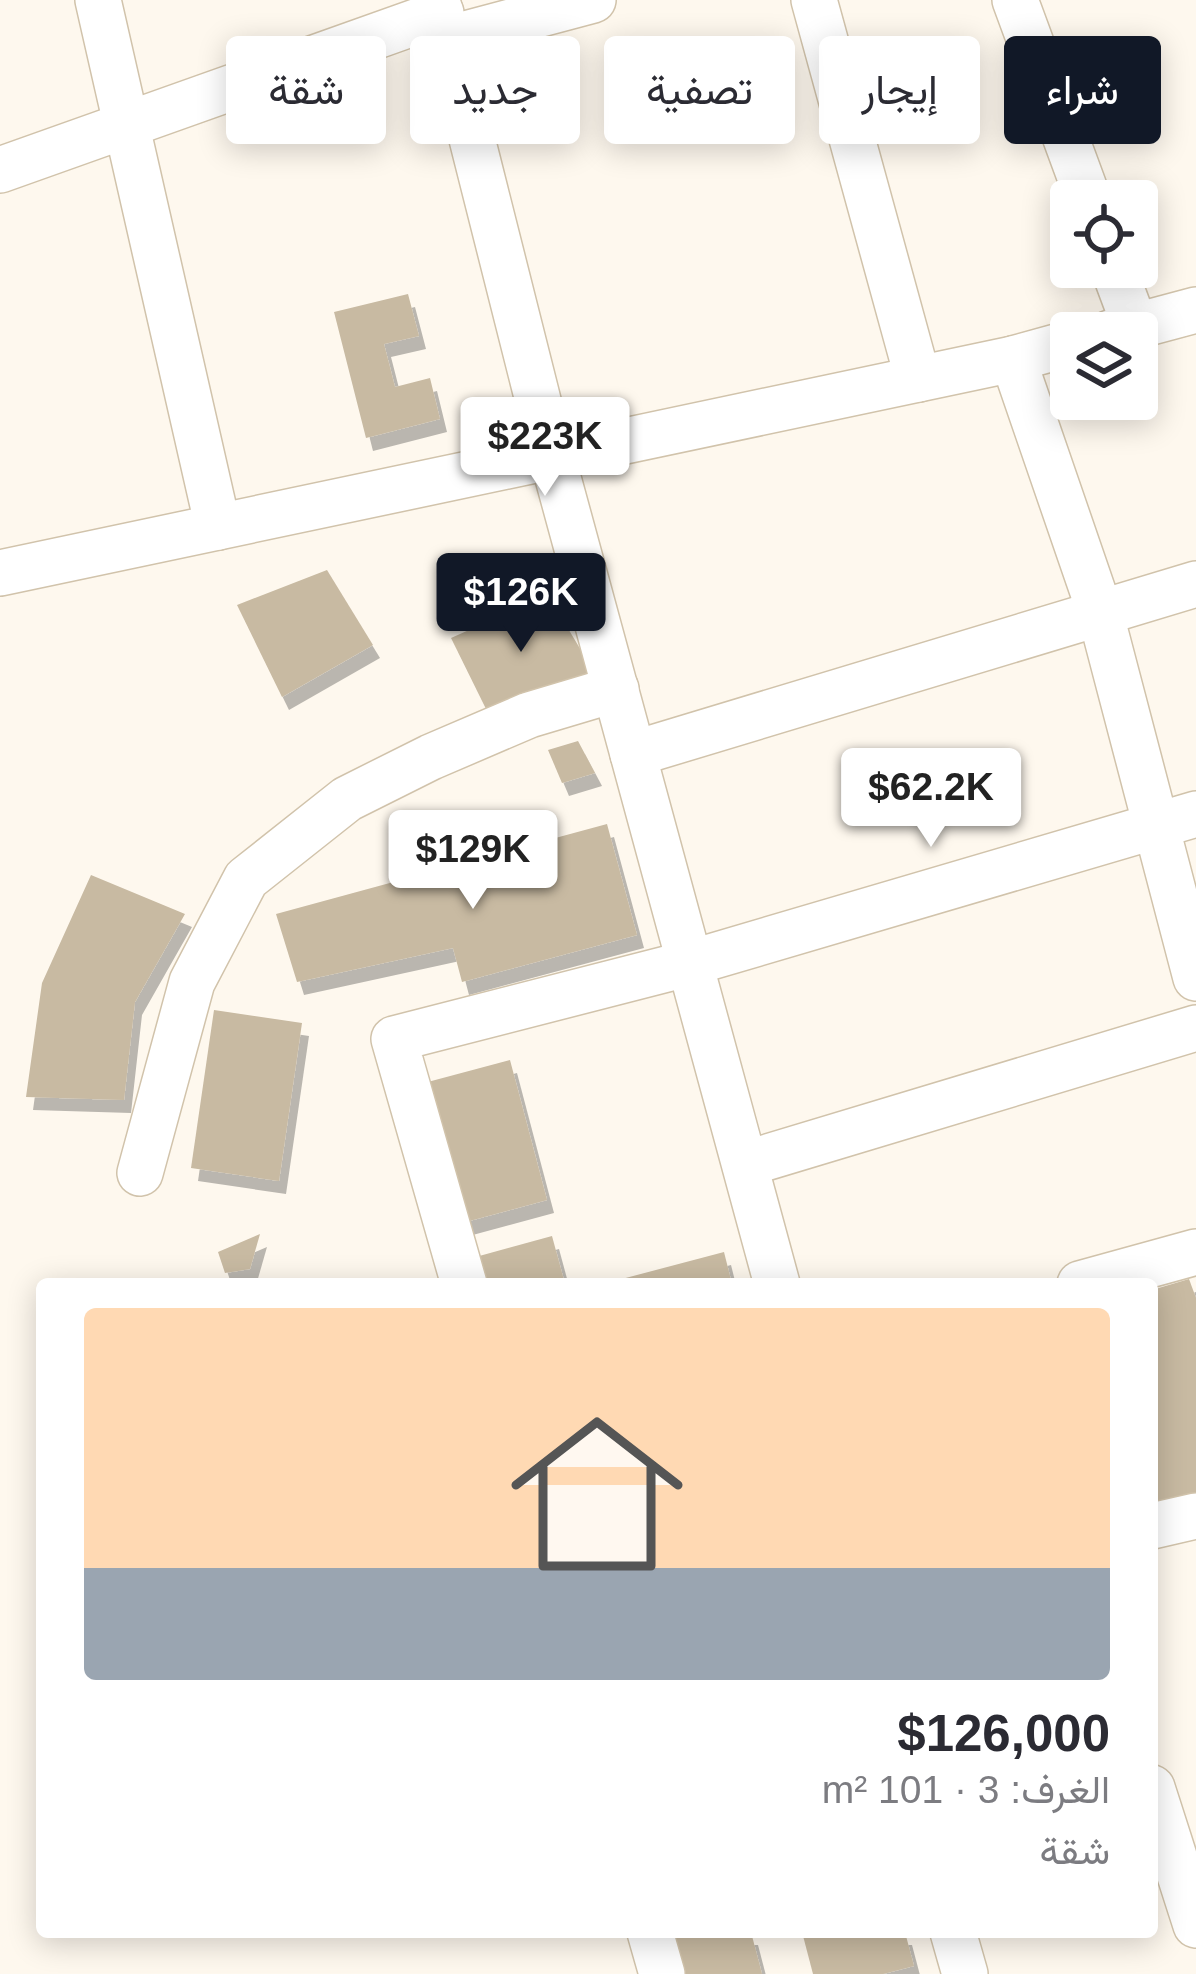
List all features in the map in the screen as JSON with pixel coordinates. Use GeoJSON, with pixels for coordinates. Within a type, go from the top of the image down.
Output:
{"type":"FeatureCollection","features":[{"type":"Feature","properties":{"kind":"street"},"geometry":{"type":"LineString","coordinates":[[98,0],[218,526]]}},
{"type":"Feature","properties":{"kind":"street"},"geometry":{"type":"LineString","coordinates":[[0,170],[442,17],[593,0]]}},
{"type":"Feature","properties":{"kind":"street"},"geometry":{"type":"LineString","coordinates":[[814,0],[918,379]]}},
{"type":"Feature","properties":{"kind":"street"},"geometry":{"type":"LineString","coordinates":[[1015,0],[1081,180]]}},
{"type":"Feature","properties":{"kind":"street"},"geometry":{"type":"LineString","coordinates":[[442,17],[552,456],[775,1278]]}},
{"type":"Feature","properties":{"kind":"street"},"geometry":{"type":"LineString","coordinates":[[1158,320],[1196,310]]}},
{"type":"Feature","properties":{"kind":"street"},"geometry":{"type":"LineString","coordinates":[[0,573],[1050,349]]}},
{"type":"Feature","properties":{"kind":"street"},"geometry":{"type":"LineString","coordinates":[[1013,359],[1176,820],[1196,978]]}},
{"type":"Feature","properties":{"kind":"street"},"geometry":{"type":"LineString","coordinates":[[633,754],[1196,584]]}},
{"type":"Feature","properties":{"kind":"street"},"geometry":{"type":"LineString","coordinates":[[140,1173],[192,982],[246,879],[347,799],[530,715],[616,689]]}},
{"type":"Feature","properties":{"kind":"street"},"geometry":{"type":"LineString","coordinates":[[462,1278],[394,1039],[690,963],[1176,820]]}},
{"type":"Feature","properties":{"kind":"street"},"geometry":{"type":"LineString","coordinates":[[745,1164],[1196,1028]]}},
{"type":"Feature","properties":{"kind":"street"},"geometry":{"type":"LineString","coordinates":[[1102,1278],[1196,1252]]}},
{"type":"Feature","properties":{"kind":"street"},"geometry":{"type":"LineString","coordinates":[[1158,1525],[1196,1516]]}},
{"type":"Feature","properties":{"kind":"street"},"geometry":{"type":"LineString","coordinates":[[1158,1807],[1196,1925]]}},
{"type":"Feature","properties":{"kind":"street"},"geometry":{"type":"LineString","coordinates":[[652,1938],[662,1974]]}},
{"type":"Feature","properties":{"kind":"street"},"geometry":{"type":"LineString","coordinates":[[955,1938],[965,1974]]}},
{"type":"Feature","properties":{"kind":"building"},"geometry":{"type":"Polygon","coordinates":[[[408,294],[419,336],[384,344],[395,387],[430,378],[440,419],[366,438],[334,312],[408,294]]]}},
{"type":"Feature","properties":{"kind":"building"},"geometry":{"type":"Polygon","coordinates":[[[327,570],[373,645],[282,697],[237,605],[327,570]]]}},
{"type":"Feature","properties":{"kind":"building"},"geometry":{"type":"Polygon","coordinates":[[[548,595],[594,672],[488,713],[451,638],[548,595]]]}},
{"type":"Feature","properties":{"kind":"building"},"geometry":{"type":"Polygon","coordinates":[[[578,741],[595,773],[562,783],[548,750],[578,741]]]}},
{"type":"Feature","properties":{"kind":"building"},"geometry":{"type":"Polygon","coordinates":[[[607,824],[637,935],[462,982],[453,948],[297,982],[276,914],[607,824]]]}},
{"type":"Feature","properties":{"kind":"building"},"geometry":{"type":"Polygon","coordinates":[[[91,875],[185,914],[135,1002],[124,1100],[26,1097],[42,983],[91,875]]]}},
{"type":"Feature","properties":{"kind":"building"},"geometry":{"type":"Polygon","coordinates":[[[214,1010],[302,1023],[279,1181],[191,1168],[214,1010]]]}},
{"type":"Feature","properties":{"kind":"building"},"geometry":{"type":"Polygon","coordinates":[[[510,1060],[547,1200],[462,1223],[424,1083],[510,1060]]]}},
{"type":"Feature","properties":{"kind":"building"},"geometry":{"type":"Polygon","coordinates":[[[260,1234],[250,1269],[225,1273],[218,1252],[260,1234]]]}},
{"type":"Feature","properties":{"kind":"building"},"geometry":{"type":"Polygon","coordinates":[[[552,1236],[563,1278],[477,1278],[472,1258],[552,1236]]]}},
{"type":"Feature","properties":{"kind":"building"},"geometry":{"type":"Polygon","coordinates":[[[724,1252],[730,1278],[626,1278],[724,1252]]]}},
{"type":"Feature","properties":{"kind":"building"},"geometry":{"type":"Polygon","coordinates":[[[1189,1279],[1196,1298],[1196,1499],[1158,1509],[1158,1288],[1189,1279]]]}},
{"type":"Feature","properties":{"kind":"building"},"geometry":{"type":"Polygon","coordinates":[[[668,1938],[753,1938],[762,1974],[677,1974],[668,1938]]]}},
{"type":"Feature","properties":{"kind":"building"},"geometry":{"type":"Polygon","coordinates":[[[804,1938],[907,1938],[914,1966],[883,1974],[813,1974],[804,1938]]]}}]}
